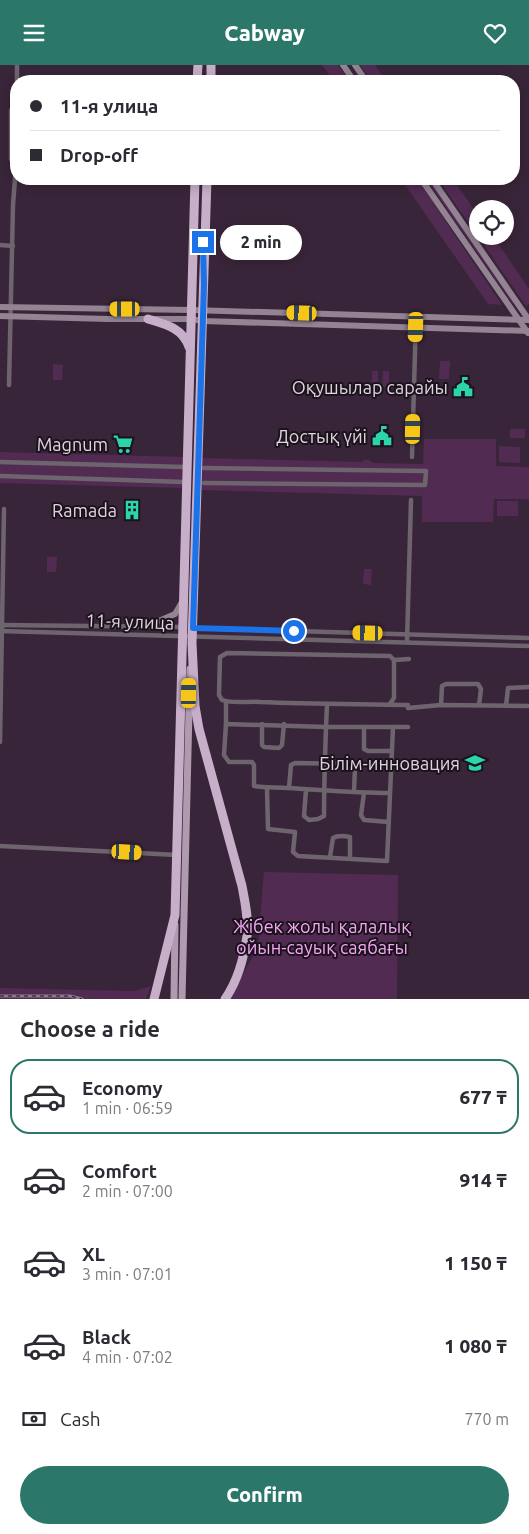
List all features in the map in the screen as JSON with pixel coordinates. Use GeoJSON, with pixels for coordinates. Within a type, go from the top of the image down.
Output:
{"type":"FeatureCollection","features":[{"type":"Feature","properties":{"kind":"highway"},"geometry":{"type":"LineString","coordinates":[[154,999],[175,915],[195,185]]}},
{"type":"Feature","properties":{"kind":"highway"},"geometry":{"type":"LineString","coordinates":[[207,185],[203,242],[203,321],[193,636],[194,706],[198,729],[242,886],[246,912],[247,936],[239,968],[225,999]]}},
{"type":"Feature","properties":{"kind":"highway"},"geometry":{"type":"LineString","coordinates":[[148,319],[175,329],[182,334],[187,341],[190,352]]}},
{"type":"Feature","properties":{"kind":"main road"},"geometry":{"type":"LineString","coordinates":[[182,999],[189,677],[193,636]]}},
{"type":"Feature","properties":{"kind":"main road"},"geometry":{"type":"LineString","coordinates":[[174,999],[175,915]]}},
{"type":"Feature","properties":{"kind":"street"},"geometry":{"type":"LineString","coordinates":[[9,385],[15,185]]}},
{"type":"Feature","properties":{"kind":"street"},"geometry":{"type":"LineString","coordinates":[[425,185],[528,332]]}},
{"type":"Feature","properties":{"kind":"street"},"geometry":{"type":"LineString","coordinates":[[436,185],[529,320]]}},
{"type":"Feature","properties":{"kind":"street"},"geometry":{"type":"LineString","coordinates":[[0,245],[13,246]]}},
{"type":"Feature","properties":{"kind":"street"},"geometry":{"type":"LineString","coordinates":[[0,307],[191,314],[203,321],[528,332]]}},
{"type":"Feature","properties":{"kind":"street"},"geometry":{"type":"LineString","coordinates":[[0,316],[148,319],[191,314],[203,310],[529,320]]}},
{"type":"Feature","properties":{"kind":"street"},"geometry":{"type":"LineString","coordinates":[[412,457],[416,317]]}},
{"type":"Feature","properties":{"kind":"street"},"geometry":{"type":"LineString","coordinates":[[0,462],[185,467]]}},
{"type":"Feature","properties":{"kind":"street"},"geometry":{"type":"LineString","coordinates":[[204,468],[426,471],[426,485],[204,483]]}},
{"type":"Feature","properties":{"kind":"street"},"geometry":{"type":"LineString","coordinates":[[0,476],[185,482]]}},
{"type":"Feature","properties":{"kind":"street"},"geometry":{"type":"LineString","coordinates":[[407,642],[411,500]]}},
{"type":"Feature","properties":{"kind":"street"},"geometry":{"type":"LineString","coordinates":[[0,742],[4,509]]}},
{"type":"Feature","properties":{"kind":"street"},"geometry":{"type":"LineString","coordinates":[[145,627],[175,614],[184,598]]}},
{"type":"Feature","properties":{"kind":"street","name":"11-я улица"},"geometry":{"type":"LineString","coordinates":[[2,625],[183,627],[193,636],[529,646]]}},
{"type":"Feature","properties":{"kind":"street","name":"11-я улица"},"geometry":{"type":"LineString","coordinates":[[1,631],[182,637],[407,634],[529,637]]}},
{"type":"Feature","properties":{"kind":"street"},"geometry":{"type":"LineString","coordinates":[[409,659],[394,660],[390,656],[227,653],[220,657],[219,695],[226,702],[249,701],[408,707],[442,705],[529,706]]}},
{"type":"Feature","properties":{"kind":"street"},"geometry":{"type":"LineString","coordinates":[[389,705],[394,698],[394,660]]}},
{"type":"Feature","properties":{"kind":"street"},"geometry":{"type":"LineString","coordinates":[[442,705],[442,686],[446,684],[478,685],[481,689],[479,705]]}},
{"type":"Feature","properties":{"kind":"street"},"geometry":{"type":"LineString","coordinates":[[506,706],[508,688],[529,687]]}},
{"type":"Feature","properties":{"kind":"street"},"geometry":{"type":"LineString","coordinates":[[226,702],[224,755],[229,762],[252,762],[254,765],[254,787],[390,793]]}},
{"type":"Feature","properties":{"kind":"street"},"geometry":{"type":"LineString","coordinates":[[306,790],[304,816],[309,820],[324,816],[327,705]]}},
{"type":"Feature","properties":{"kind":"street"},"geometry":{"type":"LineString","coordinates":[[226,724],[408,727]]}},
{"type":"Feature","properties":{"kind":"street"},"geometry":{"type":"LineString","coordinates":[[262,724],[262,745],[264,747],[278,748],[282,745],[284,724]]}},
{"type":"Feature","properties":{"kind":"street"},"geometry":{"type":"LineString","coordinates":[[364,727],[364,749],[368,751],[391,751]]}},
{"type":"Feature","properties":{"kind":"street"},"geometry":{"type":"LineString","coordinates":[[267,788],[268,829],[295,832],[293,852],[298,856],[387,861],[393,727]]}},
{"type":"Feature","properties":{"kind":"street"},"geometry":{"type":"LineString","coordinates":[[289,788],[291,765],[295,763],[353,765],[355,767],[354,792]]}},
{"type":"Feature","properties":{"kind":"street"},"geometry":{"type":"LineString","coordinates":[[364,793],[362,815],[364,820],[389,822]]}},
{"type":"Feature","properties":{"kind":"street"},"geometry":{"type":"LineString","coordinates":[[330,857],[334,838],[342,836],[350,837],[350,858]]}},
{"type":"Feature","properties":{"kind":"street"},"geometry":{"type":"LineString","coordinates":[[0,846],[177,855]]}},
{"type":"Feature","properties":{"kind":"green space"},"geometry":{"type":"Polygon","coordinates":[[[322,65],[338,65],[345,75],[330,75],[322,65]]]}},
{"type":"Feature","properties":{"kind":"green space"},"geometry":{"type":"Polygon","coordinates":[[[360,65],[375,65],[382,75],[367,75],[360,65]]]}},
{"type":"Feature","properties":{"kind":"green space"},"geometry":{"type":"Polygon","coordinates":[[[405,185],[421,185],[502,305],[488,304],[405,185]]]}},
{"type":"Feature","properties":{"kind":"green space"},"geometry":{"type":"Polygon","coordinates":[[[430,185],[433,185],[469,237],[469,241],[430,185]]]}},
{"type":"Feature","properties":{"kind":"green space"},"geometry":{"type":"Polygon","coordinates":[[[442,185],[457,185],[469,202],[469,224],[442,185]]]}},
{"type":"Feature","properties":{"kind":"green space"},"geometry":{"type":"Polygon","coordinates":[[[472,245],[475,245],[514,302],[513,304],[472,245]]]}},
{"type":"Feature","properties":{"kind":"green space"},"geometry":{"type":"Polygon","coordinates":[[[484,245],[499,245],[529,289],[529,304],[526,306],[484,245]]]}},
{"type":"Feature","properties":{"kind":"green space"},"geometry":{"type":"Polygon","coordinates":[[[440,361],[450,361],[449,379],[439,379],[440,361]]]}},
{"type":"Feature","properties":{"kind":"green space"},"geometry":{"type":"Polygon","coordinates":[[[53,364],[63,365],[62,380],[53,380],[53,364]]]}},
{"type":"Feature","properties":{"kind":"green space"},"geometry":{"type":"Polygon","coordinates":[[[372,371],[378,371],[378,387],[372,387],[372,371]]]}},
{"type":"Feature","properties":{"kind":"green space"},"geometry":{"type":"Polygon","coordinates":[[[383,371],[389,371],[389,387],[382,387],[383,371]]]}},
{"type":"Feature","properties":{"kind":"green space"},"geometry":{"type":"Polygon","coordinates":[[[510,429],[525,429],[525,438],[510,438],[510,429]]]}},
{"type":"Feature","properties":{"kind":"green space"},"geometry":{"type":"Polygon","coordinates":[[[424,439],[496,439],[496,466],[529,467],[529,499],[494,499],[493,522],[422,522],[422,496],[201,490],[200,458],[363,462],[363,460],[369,460],[373,463],[423,464],[424,439]]]}},
{"type":"Feature","properties":{"kind":"green space"},"geometry":{"type":"Polygon","coordinates":[[[499,446],[520,447],[520,463],[499,462],[499,446]]]}},
{"type":"Feature","properties":{"kind":"green space"},"geometry":{"type":"Polygon","coordinates":[[[0,452],[184,457],[183,488],[0,483],[0,452]]]}},
{"type":"Feature","properties":{"kind":"green space"},"geometry":{"type":"Polygon","coordinates":[[[497,501],[518,501],[518,516],[497,516],[497,501]]]}},
{"type":"Feature","properties":{"kind":"green space"},"geometry":{"type":"Polygon","coordinates":[[[47,557],[57,557],[56,572],[47,572],[47,557]]]}},
{"type":"Feature","properties":{"kind":"green space"},"geometry":{"type":"Polygon","coordinates":[[[364,569],[372,569],[371,585],[363,584],[364,569]]]}},
{"type":"Feature","properties":{"kind":"green space","name":"Жібек жолы қалалық ойын-сауық саябағы"},"geometry":{"type":"Polygon","coordinates":[[[264,872],[398,875],[397,999],[230,999],[258,946],[264,872]]]}},
{"type":"Feature","properties":{"kind":"green space"},"geometry":{"type":"Polygon","coordinates":[[[151,986],[146,999],[0,999],[0,988],[135,991],[151,986]]]}},
{"type":"Feature","properties":{"kind":"railway"},"geometry":{"type":"LineString","coordinates":[[0,996],[70,996],[82,999]]}},
{"type":"Feature","properties":{"kind":"place","name":"Оқушылар сарайы"},"geometry":{"type":"Point","coordinates":[463,387]}},
{"type":"Feature","properties":{"kind":"place","name":"Достық үйі"},"geometry":{"type":"Point","coordinates":[382,436]}},
{"type":"Feature","properties":{"kind":"place","name":"Magnum"},"geometry":{"type":"Point","coordinates":[123,444]}},
{"type":"Feature","properties":{"kind":"place","name":"Ramada"},"geometry":{"type":"Point","coordinates":[132,510]}},
{"type":"Feature","properties":{"kind":"place","name":"Білім-инновация"},"geometry":{"type":"Point","coordinates":[475,763]}},
{"type":"Feature","properties":{"kind":"route"},"geometry":{"type":"LineString","coordinates":[[203,242],[204,285],[193,628],[294,631]]}}]}
